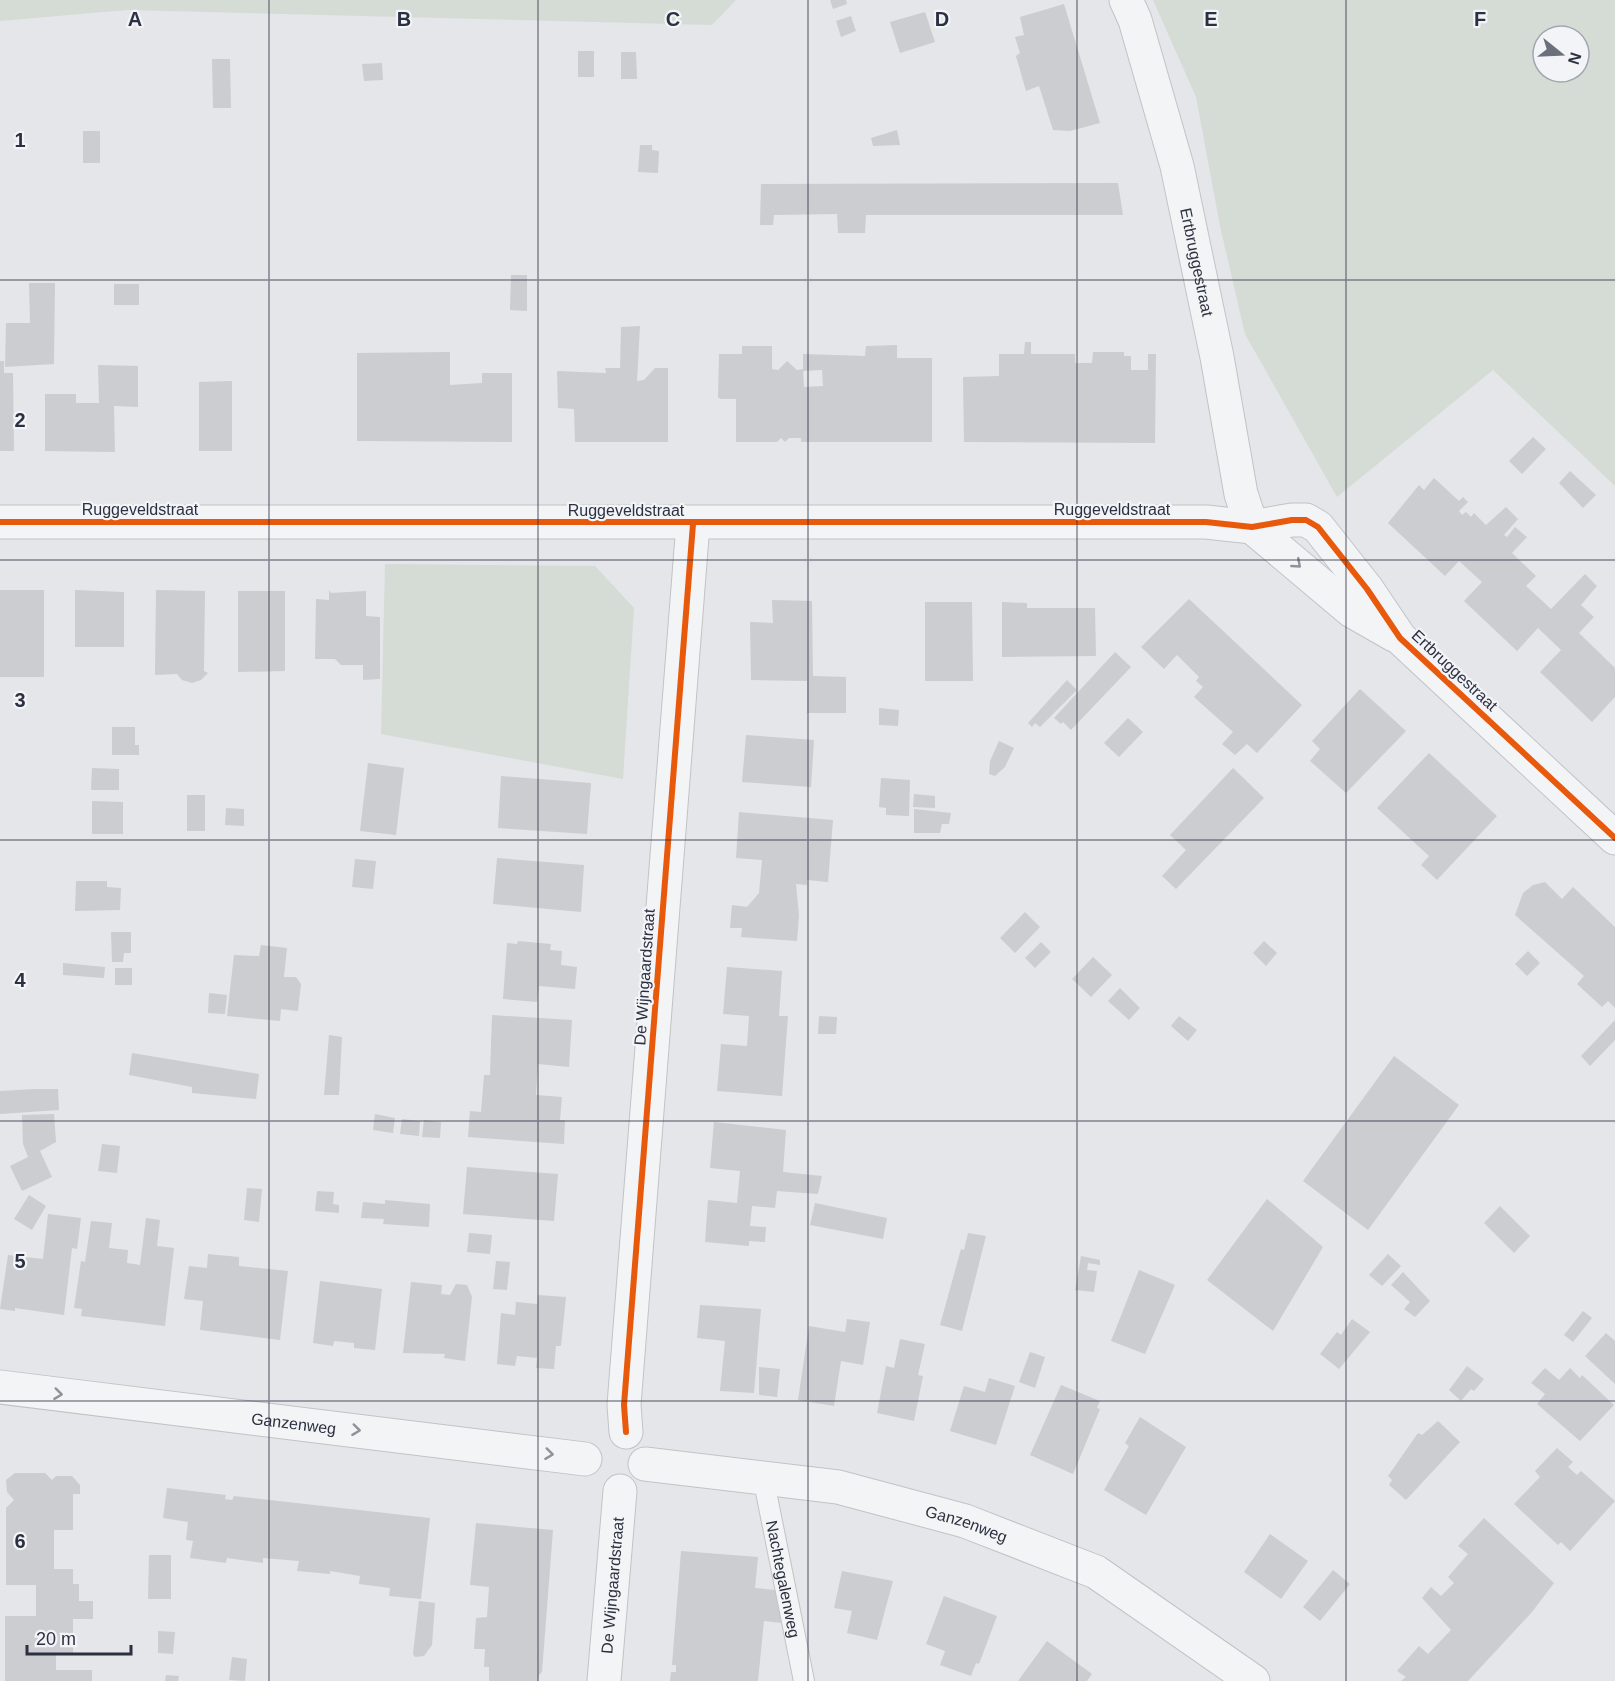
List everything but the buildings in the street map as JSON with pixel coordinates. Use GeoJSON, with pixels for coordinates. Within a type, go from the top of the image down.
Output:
{"type":"FeatureCollection","features":[{"type":"Feature","properties":{"kind":"street","name":"Ertbruggestraat"},"geometry":{"type":"LineString","coordinates":[[1126,0],[1135,20],[1177,166],[1217,357],[1241,494],[1263,526],[1352,611],[1400,638],[1615,838]]}},
{"type":"Feature","properties":{"kind":"street","name":"Ruggeveldstraat"},"geometry":{"type":"LineString","coordinates":[[0,522],[693,524],[1206,522],[1263,526]]}},
{"type":"Feature","properties":{"kind":"street","name":"De Wijngaardstraat"},"geometry":{"type":"LineString","coordinates":[[626,1432],[624,1405],[693,524]]}},
{"type":"Feature","properties":{"kind":"street","name":"Ganzenweg"},"geometry":{"type":"LineString","coordinates":[[0,1388],[585,1459]]}},
{"type":"Feature","properties":{"kind":"street"},"geometry":{"type":"LineString","coordinates":[[626,1432],[640,1444],[645,1464],[638,1481],[620,1491],[598,1486],[591,1479],[585,1459],[592,1442],[600,1435],[626,1432]]}},
{"type":"Feature","properties":{"kind":"street","name":"Ganzenweg"},"geometry":{"type":"LineString","coordinates":[[645,1464],[838,1487],[937,1513],[1002,1534],[1096,1572],[1253,1681]]}},
{"type":"Feature","properties":{"kind":"street","name":"De Wijngaardstraat"},"geometry":{"type":"LineString","coordinates":[[604,1681],[620,1491]]}},
{"type":"Feature","properties":{"kind":"lane","name":"Nachtegalenweg"},"geometry":{"type":"LineString","coordinates":[[763,1477],[804,1681]]}},
{"type":"Feature","properties":{"kind":"shaded area"},"geometry":{"type":"Polygon","coordinates":[[[0,0],[736,0],[712,25],[127,10],[0,21],[0,0]]]}},
{"type":"Feature","properties":{"kind":"shaded area"},"geometry":{"type":"Polygon","coordinates":[[[1153,0],[1615,0],[1615,486],[1493,370],[1337,497],[1245,334],[1220,226],[1196,97],[1153,0]]]}},
{"type":"Feature","properties":{"kind":"shaded area"},"geometry":{"type":"Polygon","coordinates":[[[385,564],[595,566],[634,608],[623,779],[381,734],[385,564]]]}},
{"type":"Feature","properties":{"kind":"cycle path"},"geometry":{"type":"LineString","coordinates":[[0,522],[1206,522],[1252,527],[1306,520],[1318,527],[1367,589],[1400,638],[1615,838]]}},
{"type":"Feature","properties":{"kind":"cycle path"},"geometry":{"type":"LineString","coordinates":[[626,1432],[624,1405],[693,524]]}}]}
